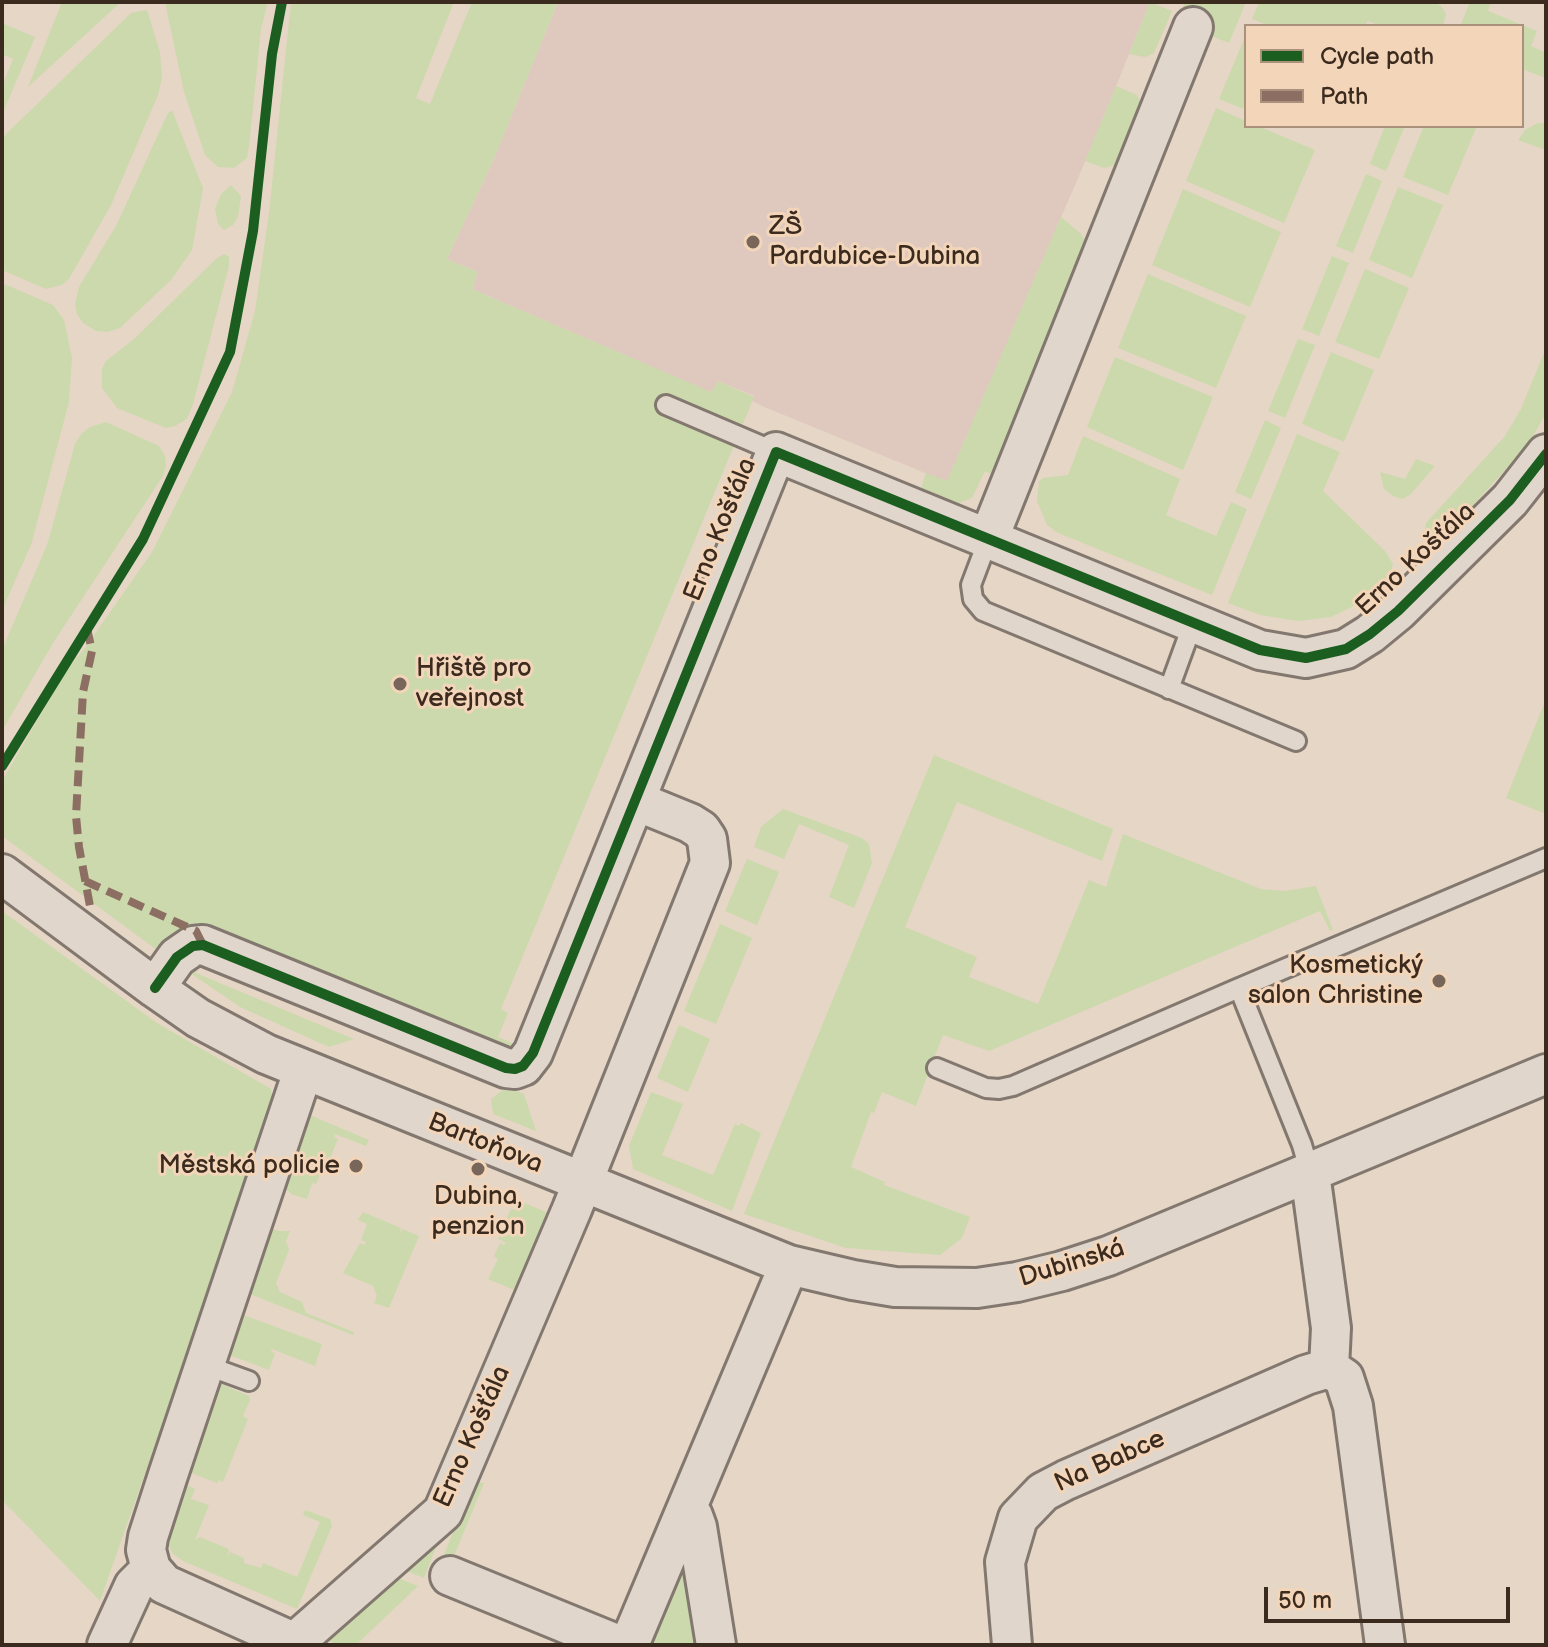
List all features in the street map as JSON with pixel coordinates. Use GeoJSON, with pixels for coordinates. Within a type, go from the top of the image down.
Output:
{"type":"FeatureCollection","features":[{"type":"Feature","properties":{"kind":"street"},"geometry":{"type":"LineString","coordinates":[[988,540],[1193,27]]}},
{"type":"Feature","properties":{"kind":"street","name":"Erno Košťála"},"geometry":{"type":"LineString","coordinates":[[155,988],[177,957],[193,946],[203,945],[506,1068],[523,1066],[533,1053],[776,452],[1260,650],[1306,658],[1346,649],[1379,627],[1443,569],[1510,500],[1546,454]]}},
{"type":"Feature","properties":{"kind":"street"},"geometry":{"type":"LineString","coordinates":[[582,1183],[710,863],[707,839],[701,830],[636,801]]}},
{"type":"Feature","properties":{"kind":"street","name":"Bartoňova"},"geometry":{"type":"LineString","coordinates":[[2,874],[155,988],[230,1036],[303,1071],[582,1183]]}},
{"type":"Feature","properties":{"kind":"street"},"geometry":{"type":"LineString","coordinates":[[298,1643],[164,1584],[151,1569],[147,1557],[148,1537],[303,1071]]}},
{"type":"Feature","properties":{"kind":"street","name":"Dubinská"},"geometry":{"type":"LineString","coordinates":[[582,1183],[789,1265],[895,1287],[977,1288],[1017,1282],[1108,1256],[1546,1074]]}},
{"type":"Feature","properties":{"kind":"street"},"geometry":{"type":"LineString","coordinates":[[1310,1173],[1331,1328],[1329,1368],[1344,1378],[1353,1406],[1385,1645]]}},
{"type":"Feature","properties":{"kind":"street","name":"Erno Košťála"},"geometry":{"type":"LineString","coordinates":[[298,1643],[443,1512],[582,1183]]}},
{"type":"Feature","properties":{"kind":"street"},"geometry":{"type":"LineString","coordinates":[[629,1645],[789,1265]]}},
{"type":"Feature","properties":{"kind":"street","name":"Na Babce"},"geometry":{"type":"LineString","coordinates":[[1012,1645],[1005,1562],[1018,1518],[1043,1492],[1306,1375],[1329,1368]]}},
{"type":"Feature","properties":{"kind":"street"},"geometry":{"type":"LineString","coordinates":[[686,1511],[693,1516],[697,1527],[716,1645]]}},
{"type":"Feature","properties":{"kind":"street"},"geometry":{"type":"LineString","coordinates":[[107,1645],[134,1586],[151,1569]]}},
{"type":"Feature","properties":{"kind":"street"},"geometry":{"type":"LineString","coordinates":[[450,1576],[619,1645]]}},
{"type":"Feature","properties":{"kind":"lane"},"geometry":{"type":"LineString","coordinates":[[666,405],[776,452]]}},
{"type":"Feature","properties":{"kind":"lane"},"geometry":{"type":"LineString","coordinates":[[988,540],[971,585],[973,599],[983,611],[1296,741]]}},
{"type":"Feature","properties":{"kind":"lane"},"geometry":{"type":"LineString","coordinates":[[1169,689],[1193,623]]}},
{"type":"Feature","properties":{"kind":"lane"},"geometry":{"type":"LineString","coordinates":[[937,1068],[986,1088],[1013,1086],[1546,858]]}},
{"type":"Feature","properties":{"kind":"lane"},"geometry":{"type":"LineString","coordinates":[[1239,988],[1302,1145],[1310,1173]]}},
{"type":"Feature","properties":{"kind":"lane"},"geometry":{"type":"LineString","coordinates":[[205,1365],[249,1381]]}},
{"type":"Feature","properties":{"kind":"shaded area","name":"ZŠ Pardubice-Dubina"},"geometry":{"type":"Polygon","coordinates":[[[558,2],[1150,2],[1094,141],[947,482],[762,406],[752,401],[754,396],[718,381],[712,393],[472,289],[478,272],[447,259],[493,161],[558,2]]]}},
{"type":"Feature","properties":{"kind":"green space"},"geometry":{"type":"Polygon","coordinates":[[[62,2],[121,2],[28,87],[62,2]]]}},
{"type":"Feature","properties":{"kind":"green space"},"geometry":{"type":"Polygon","coordinates":[[[165,2],[268,2],[261,29],[247,158],[234,168],[218,167],[205,155],[184,92],[165,2]]]}},
{"type":"Feature","properties":{"kind":"green space","name":"Hřiště pro veřejnost"},"geometry":{"type":"Polygon","coordinates":[[[291,2],[454,2],[416,98],[430,104],[472,2],[558,2],[493,161],[447,259],[478,272],[472,289],[711,392],[718,381],[754,397],[501,1009],[508,1013],[498,1037],[517,1045],[509,1052],[207,935],[161,953],[2,836],[2,781],[66,671],[152,552],[232,392],[255,311],[269,213],[291,2]]]}},
{"type":"Feature","properties":{"kind":"green space"},"geometry":{"type":"Polygon","coordinates":[[[1150,2],[1172,11],[1154,53],[1145,57],[1129,54],[1150,2]]]}},
{"type":"Feature","properties":{"kind":"green space"},"geometry":{"type":"Polygon","coordinates":[[[1185,2],[1246,2],[1229,43],[1206,34],[1161,59],[1185,2]]]}},
{"type":"Feature","properties":{"kind":"green space"},"geometry":{"type":"Polygon","coordinates":[[[1259,2],[1432,2],[1441,6],[1446,14],[1444,24],[1375,24],[1368,21],[1366,24],[1264,24],[1252,19],[1259,2]]]}},
{"type":"Feature","properties":{"kind":"green space"},"geometry":{"type":"Polygon","coordinates":[[[1470,2],[1491,2],[1488,11],[1520,24],[1461,24],[1470,2]]]}},
{"type":"Feature","properties":{"kind":"green space"},"geometry":{"type":"Polygon","coordinates":[[[147,10],[160,52],[162,78],[158,95],[111,205],[69,279],[62,285],[46,289],[2,270],[2,138],[131,13],[147,10]]]}},
{"type":"Feature","properties":{"kind":"green space"},"geometry":{"type":"Polygon","coordinates":[[[2,23],[35,37],[2,115],[2,87],[13,59],[2,54],[2,23]]]}},
{"type":"Feature","properties":{"kind":"green space"},"geometry":{"type":"Polygon","coordinates":[[[1524,26],[1537,31],[1531,46],[1546,53],[1546,78],[1524,70],[1524,26]]]}},
{"type":"Feature","properties":{"kind":"green space"},"geometry":{"type":"Polygon","coordinates":[[[1244,39],[1243,109],[1219,99],[1244,39]]]}},
{"type":"Feature","properties":{"kind":"green space"},"geometry":{"type":"Polygon","coordinates":[[[1116,86],[1137,95],[1142,105],[1119,164],[1104,168],[1085,161],[1116,86]]]}},
{"type":"Feature","properties":{"kind":"green space"},"geometry":{"type":"Polygon","coordinates":[[[1216,108],[1244,120],[1244,128],[1263,128],[1315,150],[1284,223],[1186,181],[1216,108]]]}},
{"type":"Feature","properties":{"kind":"green space"},"geometry":{"type":"Polygon","coordinates":[[[172,110],[203,188],[192,250],[171,280],[120,328],[96,331],[83,323],[77,314],[75,304],[79,287],[117,224],[172,110]]]}},
{"type":"Feature","properties":{"kind":"green space"},"geometry":{"type":"Polygon","coordinates":[[[1538,123],[1546,123],[1546,150],[1518,140],[1525,130],[1538,123]]]}},
{"type":"Feature","properties":{"kind":"green space"},"geometry":{"type":"Polygon","coordinates":[[[1384,128],[1404,128],[1386,171],[1370,164],[1384,128]]]}},
{"type":"Feature","properties":{"kind":"green space"},"geometry":{"type":"Polygon","coordinates":[[[1423,128],[1476,128],[1448,195],[1403,177],[1423,128]]]}},
{"type":"Feature","properties":{"kind":"green space"},"geometry":{"type":"Polygon","coordinates":[[[1366,174],[1382,181],[1353,253],[1336,246],[1366,174]]]}},
{"type":"Feature","properties":{"kind":"green space"},"geometry":{"type":"Polygon","coordinates":[[[231,185],[241,196],[238,217],[233,225],[224,230],[218,224],[215,209],[221,194],[231,185]]]}},
{"type":"Feature","properties":{"kind":"green space"},"geometry":{"type":"Polygon","coordinates":[[[1398,187],[1443,205],[1412,278],[1369,260],[1398,187]]]}},
{"type":"Feature","properties":{"kind":"green space"},"geometry":{"type":"Polygon","coordinates":[[[1183,189],[1281,232],[1250,307],[1152,265],[1183,189]]]}},
{"type":"Feature","properties":{"kind":"green space"},"geometry":{"type":"Polygon","coordinates":[[[1061,217],[1086,241],[1085,251],[993,475],[985,471],[972,498],[959,503],[921,488],[926,473],[947,481],[1061,217]]]}},
{"type":"Feature","properties":{"kind":"green space"},"geometry":{"type":"Polygon","coordinates":[[[224,254],[229,257],[229,266],[187,419],[166,428],[117,408],[102,388],[102,369],[106,361],[134,339],[224,254]]]}},
{"type":"Feature","properties":{"kind":"green space"},"geometry":{"type":"Polygon","coordinates":[[[1332,256],[1349,263],[1319,336],[1302,329],[1332,256]]]}},
{"type":"Feature","properties":{"kind":"green space"},"geometry":{"type":"Polygon","coordinates":[[[1365,269],[1409,288],[1379,359],[1335,342],[1365,269]]]}},
{"type":"Feature","properties":{"kind":"green space"},"geometry":{"type":"Polygon","coordinates":[[[1148,274],[1246,316],[1216,388],[1118,348],[1148,274]]]}},
{"type":"Feature","properties":{"kind":"green space"},"geometry":{"type":"Polygon","coordinates":[[[2,283],[53,305],[64,320],[72,358],[69,402],[31,545],[2,610],[2,283]]]}},
{"type":"Feature","properties":{"kind":"green space"},"geometry":{"type":"Polygon","coordinates":[[[1298,339],[1315,345],[1285,418],[1268,411],[1298,339]]]}},
{"type":"Feature","properties":{"kind":"green space"},"geometry":{"type":"Polygon","coordinates":[[[1546,348],[1546,413],[1528,445],[1443,538],[1431,538],[1425,532],[1426,523],[1505,436],[1521,409],[1546,348]]]}},
{"type":"Feature","properties":{"kind":"green space"},"geometry":{"type":"Polygon","coordinates":[[[1331,352],[1374,370],[1344,442],[1302,424],[1331,352]]]}},
{"type":"Feature","properties":{"kind":"green space"},"geometry":{"type":"Polygon","coordinates":[[[1115,357],[1213,397],[1183,470],[1087,427],[1115,357]]]}},
{"type":"Feature","properties":{"kind":"green space"},"geometry":{"type":"Polygon","coordinates":[[[1265,420],[1281,428],[1251,499],[1235,492],[1265,420]]]}},
{"type":"Feature","properties":{"kind":"green space"},"geometry":{"type":"Polygon","coordinates":[[[106,422],[159,446],[165,456],[163,476],[53,643],[2,731],[2,650],[47,545],[75,444],[90,427],[106,422]]]}},
{"type":"Feature","properties":{"kind":"green space"},"geometry":{"type":"Polygon","coordinates":[[[1297,434],[1340,452],[1323,491],[1385,551],[1393,564],[1389,578],[1366,600],[1331,617],[1298,621],[1260,615],[1228,603],[1297,434]]]}},
{"type":"Feature","properties":{"kind":"green space"},"geometry":{"type":"Polygon","coordinates":[[[1083,436],[1180,479],[1166,515],[1216,536],[1231,502],[1247,509],[1212,595],[1058,533],[1047,525],[1037,501],[1039,481],[1068,475],[1083,436]]]}},
{"type":"Feature","properties":{"kind":"green space"},"geometry":{"type":"Polygon","coordinates":[[[1416,459],[1435,466],[1410,495],[1402,499],[1384,489],[1380,472],[1405,479],[1416,459]]]}},
{"type":"Feature","properties":{"kind":"green space"},"geometry":{"type":"Polygon","coordinates":[[[1546,699],[1546,814],[1506,798],[1546,699]]]}},
{"type":"Feature","properties":{"kind":"green space"},"geometry":{"type":"Polygon","coordinates":[[[934,755],[1113,829],[1102,861],[957,802],[905,927],[977,957],[969,977],[1038,1004],[1089,880],[1106,887],[1123,834],[1261,889],[1285,891],[1316,886],[1333,930],[1330,931],[1320,911],[989,1051],[943,1035],[916,1106],[882,1092],[874,1113],[871,1112],[851,1167],[885,1182],[884,1185],[970,1217],[962,1238],[940,1255],[846,1248],[744,1214],[934,755]]]}},
{"type":"Feature","properties":{"kind":"green space"},"geometry":{"type":"Polygon","coordinates":[[[783,809],[862,838],[869,844],[872,863],[854,908],[829,897],[849,845],[799,824],[784,859],[754,847],[761,827],[783,809]]]}},
{"type":"Feature","properties":{"kind":"green space"},"geometry":{"type":"Polygon","coordinates":[[[747,859],[779,872],[757,925],[725,911],[747,859]]]}},
{"type":"Feature","properties":{"kind":"green space"},"geometry":{"type":"Polygon","coordinates":[[[2,911],[157,1023],[271,1089],[274,1107],[100,1601],[2,1500],[2,911]]]}},
{"type":"Feature","properties":{"kind":"green space"},"geometry":{"type":"Polygon","coordinates":[[[720,924],[752,938],[716,1024],[684,1011],[720,924]]]}},
{"type":"Feature","properties":{"kind":"green space"},"geometry":{"type":"Polygon","coordinates":[[[202,953],[196,973],[354,1039],[329,1047],[240,1007],[177,964],[202,953]]]}},
{"type":"Feature","properties":{"kind":"green space"},"geometry":{"type":"Polygon","coordinates":[[[679,1025],[710,1039],[688,1092],[657,1078],[679,1025]]]}},
{"type":"Feature","properties":{"kind":"green space"},"geometry":{"type":"Polygon","coordinates":[[[507,1087],[524,1094],[536,1131],[493,1114],[491,1099],[507,1087]]]}},
{"type":"Feature","properties":{"kind":"green space"},"geometry":{"type":"Polygon","coordinates":[[[651,1092],[683,1104],[662,1155],[713,1175],[735,1124],[739,1126],[741,1123],[761,1133],[732,1211],[633,1169],[629,1146],[651,1092]]]}},
{"type":"Feature","properties":{"kind":"green space"},"geometry":{"type":"Polygon","coordinates":[[[305,1113],[369,1140],[366,1146],[335,1134],[334,1137],[338,1139],[326,1168],[319,1166],[322,1170],[316,1184],[312,1183],[307,1199],[291,1194],[283,1186],[305,1113]]]}},
{"type":"Feature","properties":{"kind":"green space"},"geometry":{"type":"Polygon","coordinates":[[[495,1191],[551,1214],[519,1292],[488,1279],[498,1259],[494,1256],[500,1243],[506,1243],[498,1239],[511,1209],[516,1208],[492,1197],[495,1191]]]}},
{"type":"Feature","properties":{"kind":"green space"},"geometry":{"type":"Polygon","coordinates":[[[363,1212],[401,1228],[400,1233],[403,1229],[419,1236],[389,1308],[374,1303],[377,1296],[373,1286],[343,1273],[360,1243],[364,1245],[366,1242],[361,1240],[367,1224],[358,1220],[363,1212]]]}},
{"type":"Feature","properties":{"kind":"green space"},"geometry":{"type":"Polygon","coordinates":[[[267,1227],[290,1231],[286,1241],[289,1250],[276,1283],[280,1292],[302,1302],[306,1313],[354,1332],[353,1335],[245,1292],[267,1227]]]}},
{"type":"Feature","properties":{"kind":"green space"},"geometry":{"type":"Polygon","coordinates":[[[238,1313],[322,1344],[315,1366],[272,1349],[271,1352],[275,1353],[269,1370],[224,1353],[238,1313]]]}},
{"type":"Feature","properties":{"kind":"green space"},"geometry":{"type":"Polygon","coordinates":[[[219,1383],[249,1396],[250,1400],[243,1416],[248,1419],[223,1482],[219,1480],[217,1483],[186,1471],[214,1386],[219,1383]]]}},
{"type":"Feature","properties":{"kind":"green space"},"geometry":{"type":"Polygon","coordinates":[[[473,1480],[484,1483],[442,1585],[434,1581],[473,1480]]]}},
{"type":"Feature","properties":{"kind":"green space"},"geometry":{"type":"Polygon","coordinates":[[[183,1483],[195,1489],[191,1499],[209,1505],[195,1540],[200,1537],[229,1549],[227,1557],[230,1552],[244,1558],[244,1563],[261,1568],[263,1563],[297,1577],[320,1522],[303,1515],[305,1510],[330,1519],[332,1526],[297,1609],[173,1554],[165,1539],[183,1483]]]}},
{"type":"Feature","properties":{"kind":"green space"},"geometry":{"type":"Polygon","coordinates":[[[446,1522],[424,1578],[397,1567],[446,1522]]]}},
{"type":"Feature","properties":{"kind":"green space"},"geometry":{"type":"Polygon","coordinates":[[[682,1543],[697,1639],[693,1645],[654,1645],[650,1637],[682,1543]]]}},
{"type":"Feature","properties":{"kind":"green space"},"geometry":{"type":"Polygon","coordinates":[[[390,1575],[418,1586],[356,1645],[335,1645],[322,1633],[390,1575]]]}},
{"type":"Feature","properties":{"kind":"marked path"},"geometry":{"type":"LineString","coordinates":[[87,628],[92,651],[83,692],[76,816],[90,906]]}},
{"type":"Feature","properties":{"kind":"marked path"},"geometry":{"type":"LineString","coordinates":[[85,881],[196,931],[203,945]]}},
{"type":"Feature","properties":{"kind":"cycle path"},"geometry":{"type":"LineString","coordinates":[[2,766],[143,539],[230,352],[253,231],[272,54],[282,2]]}},
{"type":"Feature","properties":{"kind":"cycle path"},"geometry":{"type":"LineString","coordinates":[[155,988],[177,957],[193,946],[203,945],[506,1068],[523,1066],[533,1053],[776,452],[1260,650],[1306,658],[1346,649],[1398,611],[1510,500],[1546,454]]}},
{"type":"Feature","properties":{"kind":"place","name":"ZŠ Pardubice-Dubina"},"geometry":{"type":"Point","coordinates":[753,242]}},
{"type":"Feature","properties":{"kind":"place","name":"Hřiště pro veřejnost"},"geometry":{"type":"Point","coordinates":[400,684]}},
{"type":"Feature","properties":{"kind":"place","name":"Kosmetický salon Christine"},"geometry":{"type":"Point","coordinates":[1439,981]}},
{"type":"Feature","properties":{"kind":"place","name":"Městská policie"},"geometry":{"type":"Point","coordinates":[356,1166]}},
{"type":"Feature","properties":{"kind":"place","name":"Dubina, penzion"},"geometry":{"type":"Point","coordinates":[478,1169]}}]}
